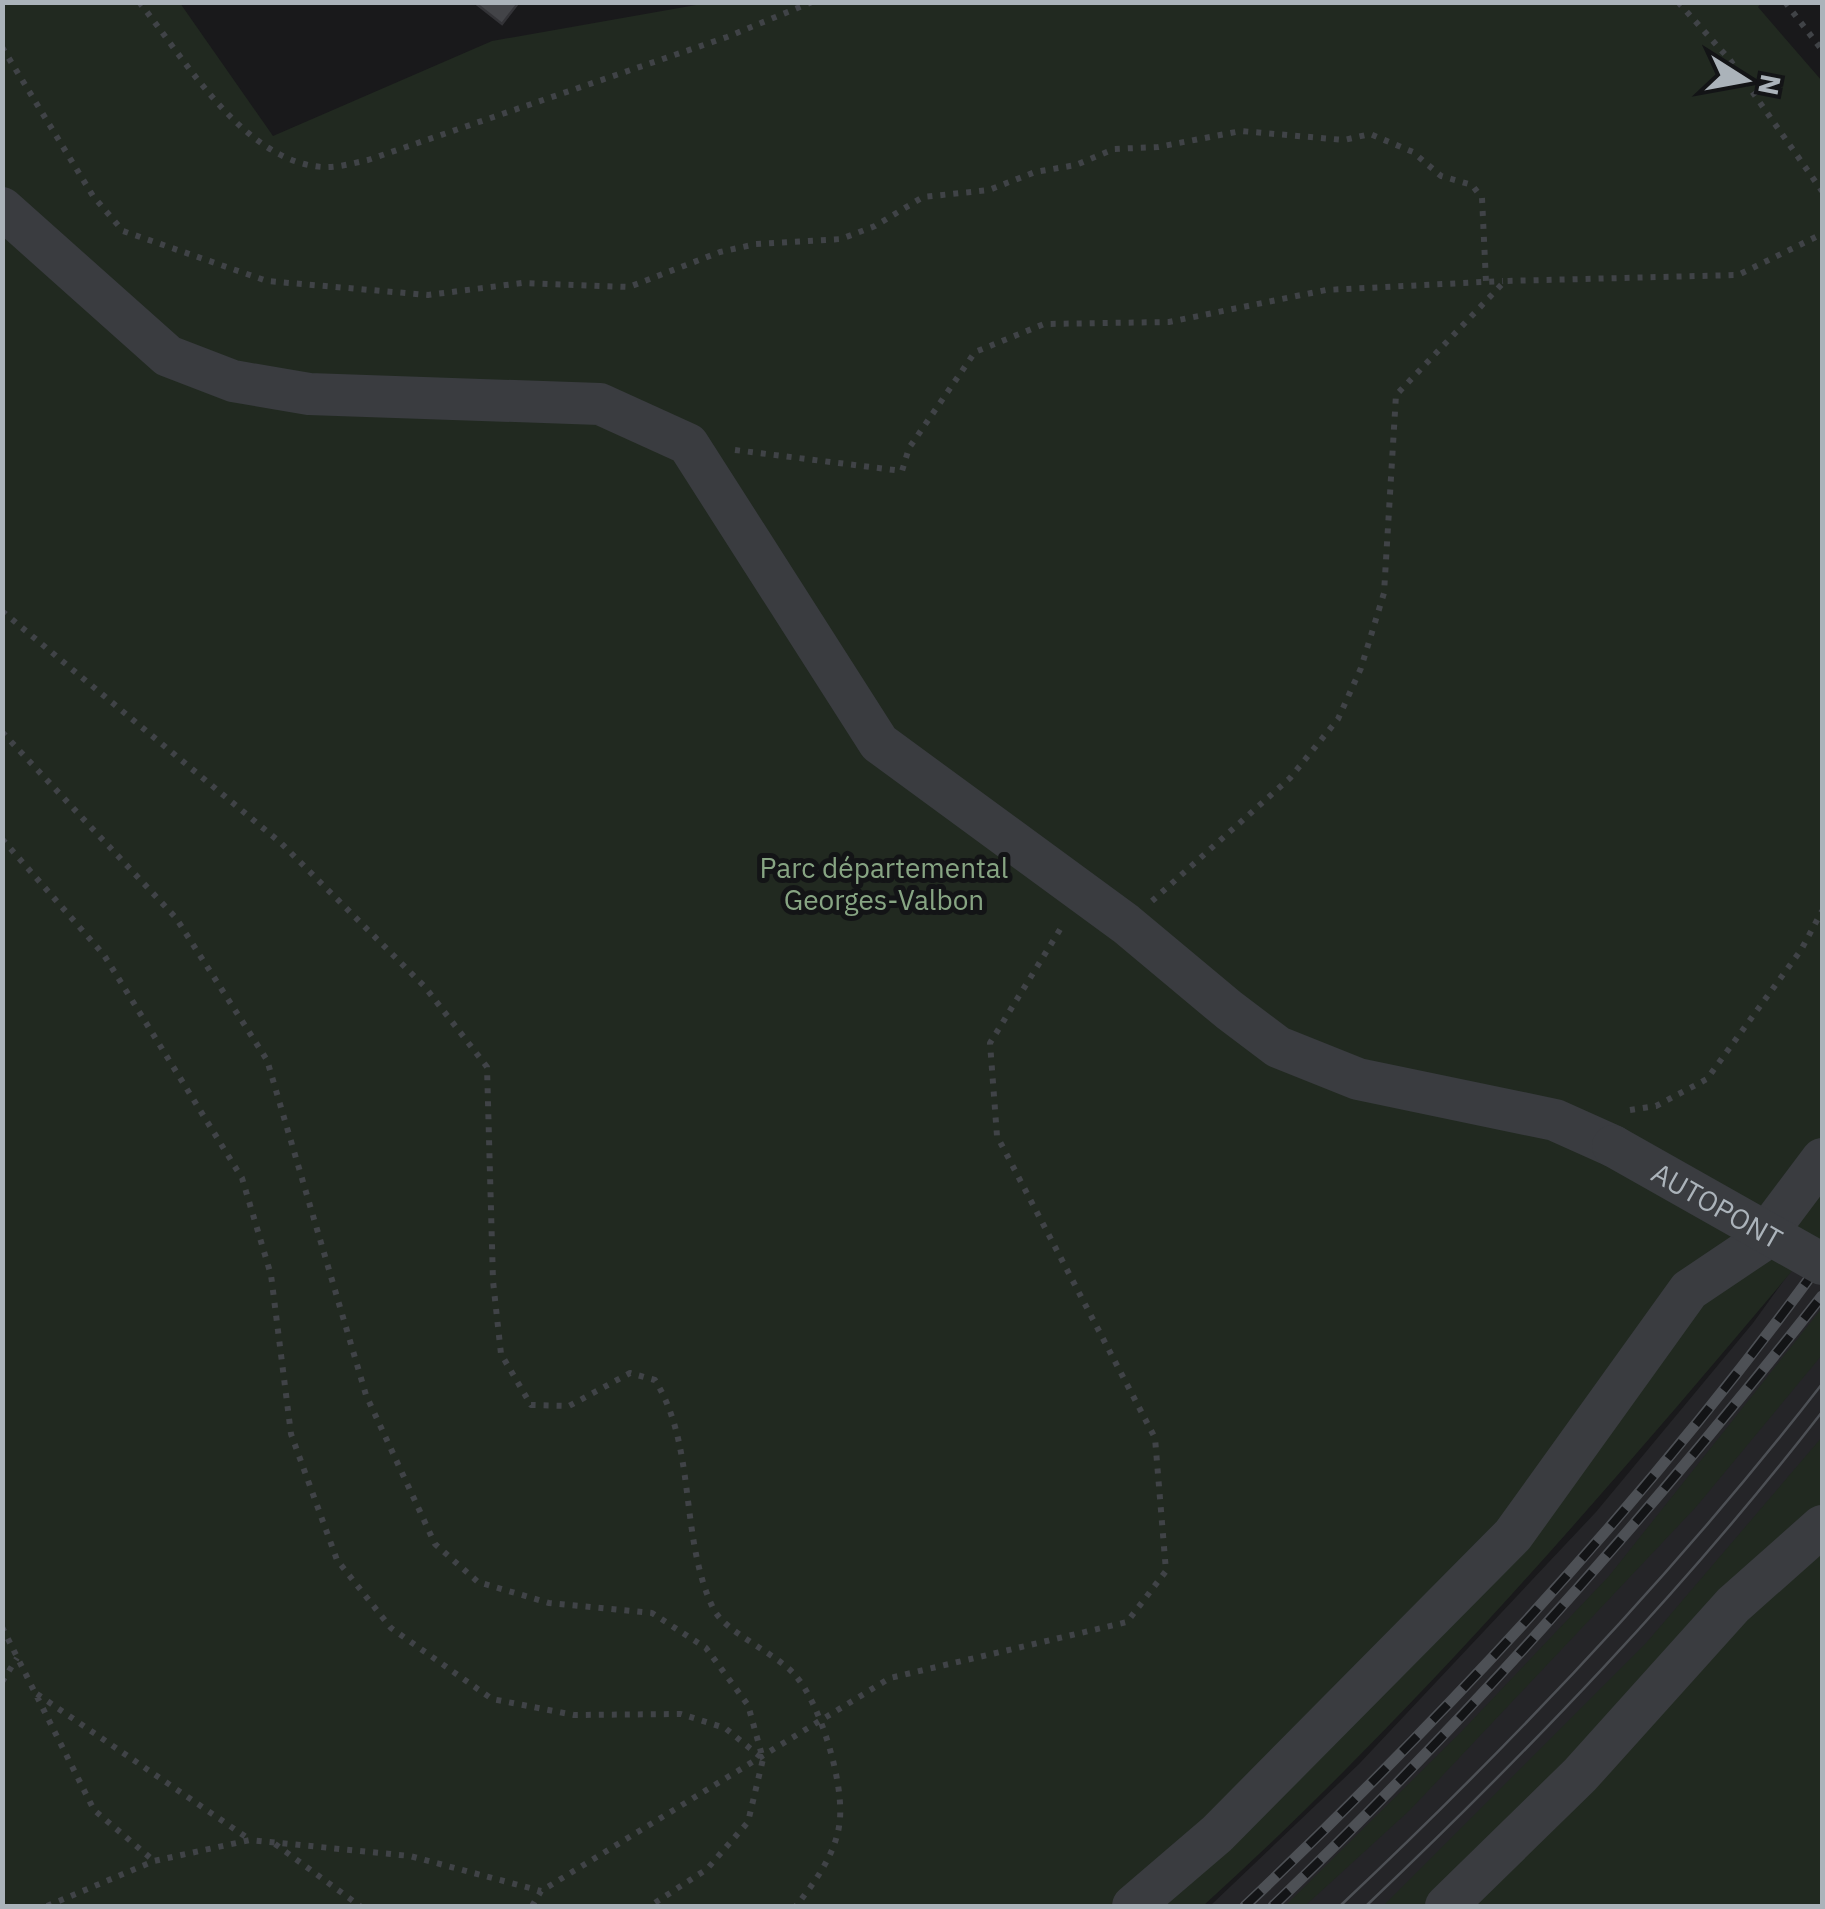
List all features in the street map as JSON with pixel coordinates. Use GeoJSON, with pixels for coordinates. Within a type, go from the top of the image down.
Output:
{"type":"FeatureCollection","features":[{"type":"Feature","properties":{"kind":"street"},"geometry":{"type":"LineString","coordinates":[[2,208],[168,356],[233,381],[308,394],[600,404],[688,444]]}},
{"type":"Feature","properties":{"kind":"street","name":"AUTOPONT"},"geometry":{"type":"LineString","coordinates":[[688,444],[879,743],[1126,924],[1278,1047],[1358,1079],[1554,1120],[1617,1128],[1822,1264]]}},
{"type":"Feature","properties":{"kind":"street"},"geometry":{"type":"LineString","coordinates":[[1133,1906],[1217,1834],[1513,1534],[1689,1290],[1758,1242],[1822,1159]]}},
{"type":"Feature","properties":{"kind":"street"},"geometry":{"type":"LineString","coordinates":[[1446,1906],[1580,1775],[1733,1605],[1822,1526]]}},
{"type":"Feature","properties":{"kind":"path"},"geometry":{"type":"LineString","coordinates":[[139,2],[234,120],[263,147],[292,161],[325,168],[368,160],[727,38],[812,2]]}},
{"type":"Feature","properties":{"kind":"path"},"geometry":{"type":"LineString","coordinates":[[1678,2],[1730,60],[1822,192]]}},
{"type":"Feature","properties":{"kind":"path"},"geometry":{"type":"LineString","coordinates":[[1786,2],[1822,50]]}},
{"type":"Feature","properties":{"kind":"path"},"geometry":{"type":"LineString","coordinates":[[2,47],[93,196],[123,231],[267,281],[428,296],[522,283],[628,286],[738,248],[841,239],[875,226],[923,197],[989,190],[1035,172],[1076,165],[1114,149],[1158,147],[1241,131],[1344,140],[1370,134],[1413,152],[1441,176],[1472,186],[1482,198],[1486,282]]}},
{"type":"Feature","properties":{"kind":"path"},"geometry":{"type":"LineString","coordinates":[[688,444],[902,471],[909,448],[975,352],[1044,324],[1169,322],[1326,290],[1738,275],[1822,234]]}},
{"type":"Feature","properties":{"kind":"path"},"geometry":{"type":"LineString","coordinates":[[1126,924],[1290,778],[1338,719],[1361,668],[1384,593],[1396,395],[1505,281]]}},
{"type":"Feature","properties":{"kind":"path"},"geometry":{"type":"LineString","coordinates":[[2,611],[281,843],[425,987],[486,1067],[492,1281],[501,1354],[531,1405],[568,1406],[630,1372],[656,1380],[673,1409],[701,1574],[714,1612],[795,1674],[824,1720],[840,1819],[822,1872],[796,1906]]}},
{"type":"Feature","properties":{"kind":"path"},"geometry":{"type":"LineString","coordinates":[[2,732],[176,918],[267,1060],[366,1395],[435,1544],[478,1582],[549,1603],[652,1613],[706,1648],[748,1705],[763,1759],[748,1822],[708,1869],[650,1906]]}},
{"type":"Feature","properties":{"kind":"path"},"geometry":{"type":"LineString","coordinates":[[2,839],[104,955],[242,1178],[271,1275],[291,1434],[337,1560],[391,1628],[492,1699],[574,1715],[682,1714],[725,1728],[763,1759]]}},
{"type":"Feature","properties":{"kind":"path"},"geometry":{"type":"LineString","coordinates":[[532,1906],[541,1891],[890,1678],[1127,1622],[1166,1572],[1154,1438],[997,1136],[990,1043],[1083,894]]}},
{"type":"Feature","properties":{"kind":"path"},"geometry":{"type":"LineString","coordinates":[[1617,1128],[1707,1079],[1802,950],[1822,911]]}},
{"type":"Feature","properties":{"kind":"path"},"geometry":{"type":"LineString","coordinates":[[2,1626],[94,1810],[154,1861]]}},
{"type":"Feature","properties":{"kind":"path"},"geometry":{"type":"LineString","coordinates":[[2,1682],[17,1656]]}},
{"type":"Feature","properties":{"kind":"path"},"geometry":{"type":"LineString","coordinates":[[36,1693],[250,1840]]}},
{"type":"Feature","properties":{"kind":"path"},"geometry":{"type":"LineString","coordinates":[[48,1906],[154,1861],[250,1840],[410,1856],[541,1891]]}},
{"type":"Feature","properties":{"kind":"path"},"geometry":{"type":"LineString","coordinates":[[274,1844],[360,1906]]}},
{"type":"Feature","properties":{"kind":"shaded area"},"geometry":{"type":"Polygon","coordinates":[[[1822,1228],[1822,1489],[1432,1906],[1210,1906],[1359,1764],[1596,1512],[1753,1323],[1822,1228]]]}},
{"type":"Feature","properties":{"kind":"green space","name":"Parc départemental Georges-Valbon"},"geometry":{"type":"Polygon","coordinates":[[[713,2],[1761,3],[1758,7],[1822,81],[1822,1244],[1797,1265],[1584,1514],[1437,1676],[1203,1906],[3,1906],[2,3],[180,3],[273,136],[492,41],[713,2]]]}},
{"type":"Feature","properties":{"kind":"green space"},"geometry":{"type":"Polygon","coordinates":[[[1822,1308],[1822,1355],[1696,1507],[1410,1810],[1305,1906],[1285,1906],[1460,1733],[1609,1576],[1822,1308]]]}},
{"type":"Feature","properties":{"kind":"green space"},"geometry":{"type":"Polygon","coordinates":[[[1822,1437],[1822,1906],[1383,1906],[1647,1642],[1822,1437]]]}},
{"type":"Feature","properties":{"kind":"building"},"geometry":{"type":"Polygon","coordinates":[[[474,2],[519,2],[502,24],[474,2]]]}},
{"type":"Feature","properties":{"kind":"tram line"},"geometry":{"type":"LineString","coordinates":[[1340,1906],[1591,1654],[1710,1522],[1822,1384]]}},
{"type":"Feature","properties":{"kind":"tram line"},"geometry":{"type":"LineString","coordinates":[[1366,1906],[1603,1668],[1716,1542],[1822,1412]]}},
{"type":"Feature","properties":{"kind":"railway"},"geometry":{"type":"LineString","coordinates":[[1245,1906],[1399,1754],[1548,1597],[1690,1432],[1822,1261]]}},
{"type":"Feature","properties":{"kind":"railway"},"geometry":{"type":"LineString","coordinates":[[1273,1906],[1419,1761],[1558,1610],[1822,1296]]}}]}
